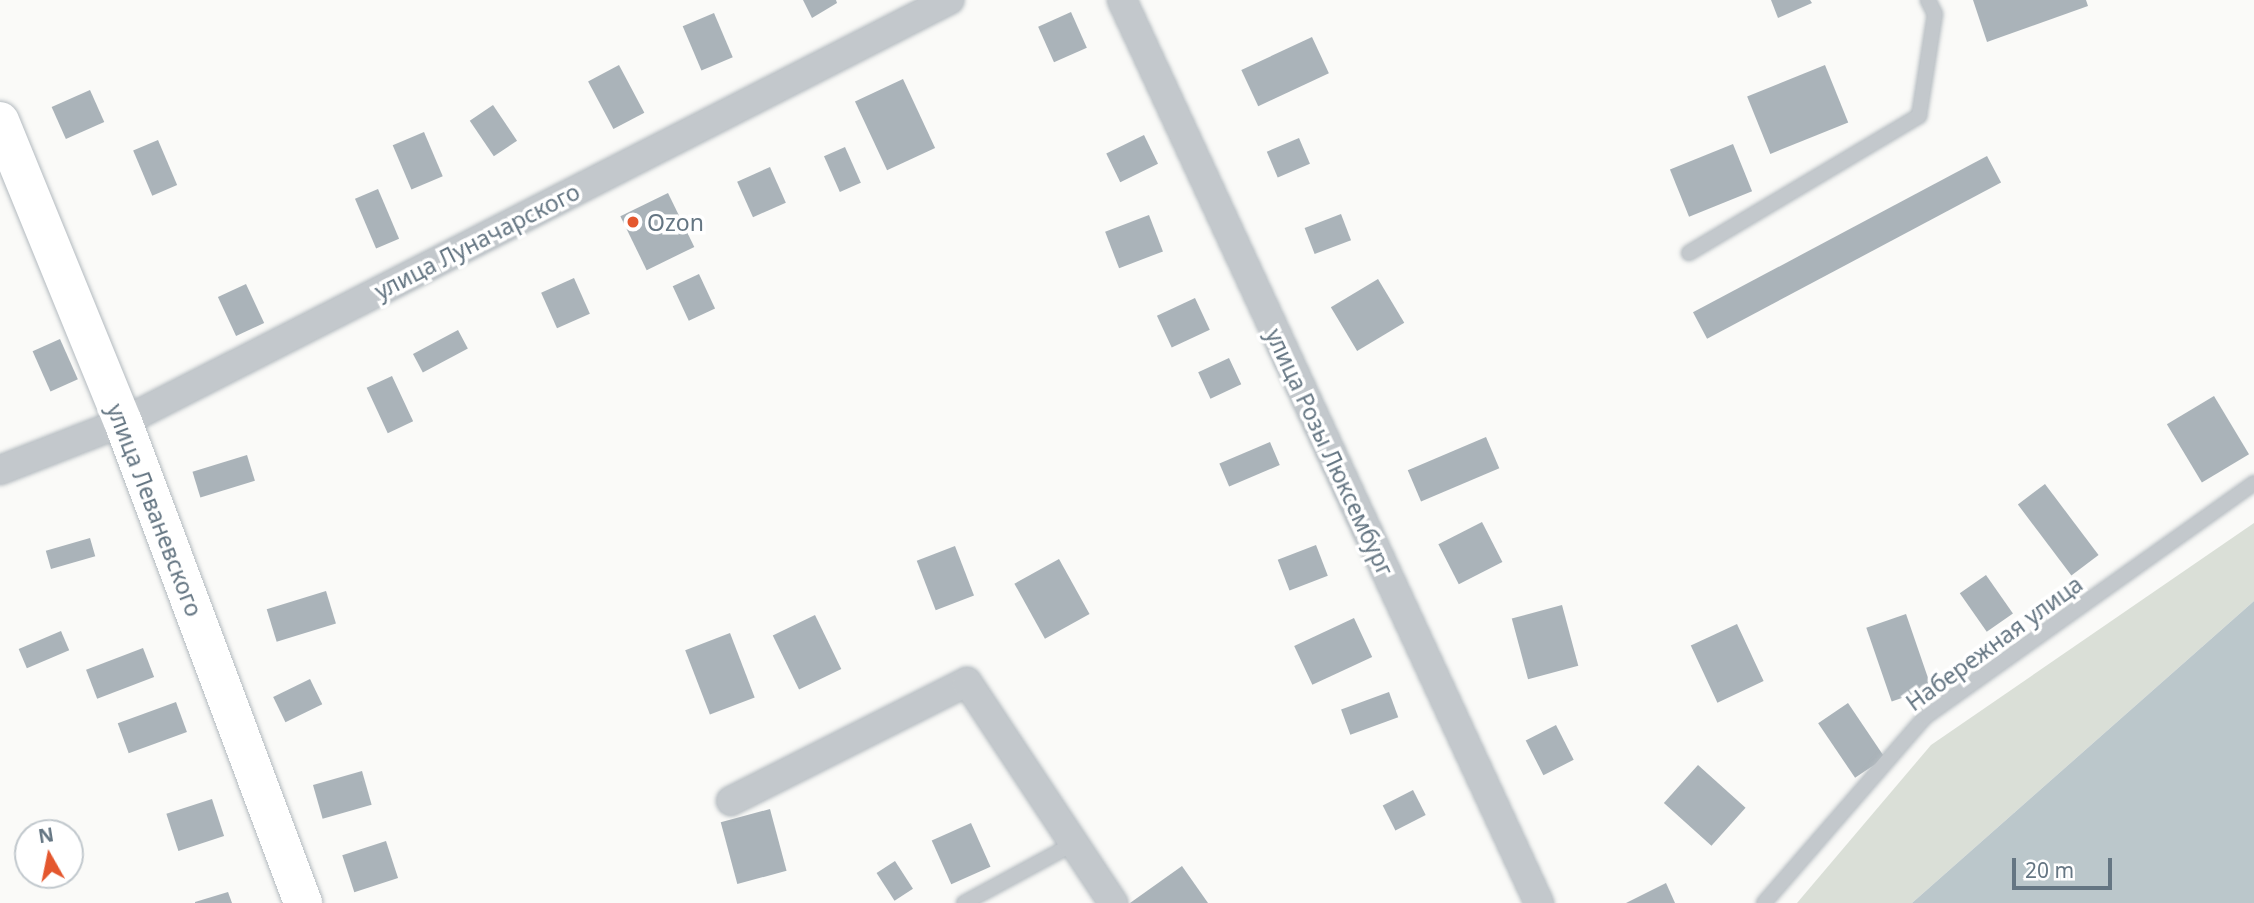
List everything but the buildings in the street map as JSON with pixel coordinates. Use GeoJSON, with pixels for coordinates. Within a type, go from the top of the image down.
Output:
{"type":"FeatureCollection","features":[{"type":"Feature","properties":{"kind":"street","name":"улица Луначарского"},"geometry":{"type":"LineString","coordinates":[[0,470],[123,422],[949,0]]}},
{"type":"Feature","properties":{"kind":"street","name":"улица Розы Люксембург"},"geometry":{"type":"LineString","coordinates":[[1122,0],[1539,903]]}},
{"type":"Feature","properties":{"kind":"street","name":"улица Леваневского"},"geometry":{"type":"LineString","coordinates":[[0,121],[123,422],[303,903]]}},
{"type":"Feature","properties":{"kind":"street"},"geometry":{"type":"LineString","coordinates":[[731,801],[967,682],[1113,903]]}},
{"type":"Feature","properties":{"kind":"lane"},"geometry":{"type":"LineString","coordinates":[[1689,253],[1919,116],[1935,14],[1928,0]]}},
{"type":"Feature","properties":{"kind":"lane","name":"Набережная улица"},"geometry":{"type":"LineString","coordinates":[[1764,903],[1925,717],[2254,483]]}},
{"type":"Feature","properties":{"kind":"lane"},"geometry":{"type":"LineString","coordinates":[[964,903],[1073,844]]}},
{"type":"Feature","properties":{"kind":"shaded area"},"geometry":{"type":"Polygon","coordinates":[[[2254,523],[2254,601],[1912,903],[1797,903],[1931,745],[2254,523]]]}},
{"type":"Feature","properties":{"kind":"shaded area"},"geometry":{"type":"Polygon","coordinates":[[[2254,601],[2254,903],[1912,903],[2254,601]]]}},
{"type":"Feature","properties":{"kind":"place","name":"Ozon"},"geometry":{"type":"Point","coordinates":[633,222]}}]}
